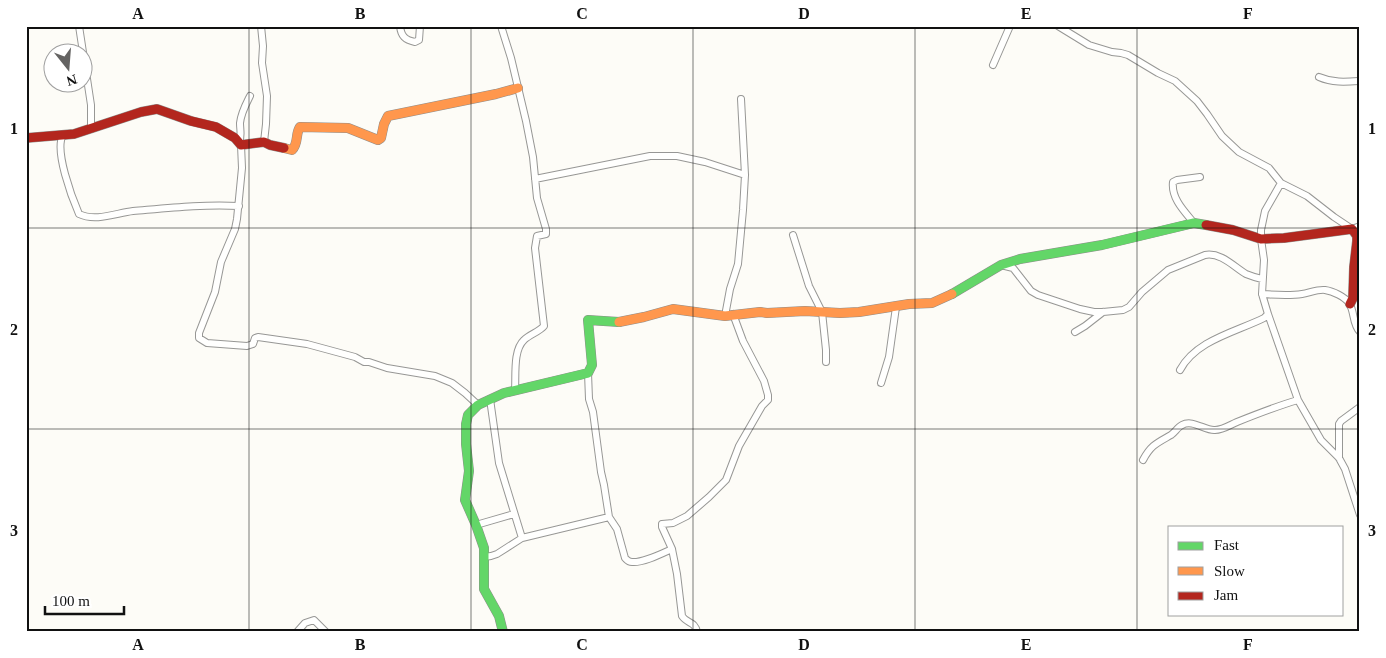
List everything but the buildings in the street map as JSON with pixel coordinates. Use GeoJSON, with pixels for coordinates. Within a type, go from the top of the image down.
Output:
{"type":"FeatureCollection","features":[{"type":"Feature","properties":{"kind":"street"},"geometry":{"type":"LineString","coordinates":[[79,26],[91,106],[91,129]]}},
{"type":"Feature","properties":{"kind":"street"},"geometry":{"type":"LineString","coordinates":[[261,26],[262,64],[267,96],[264,142]]}},
{"type":"Feature","properties":{"kind":"street"},"geometry":{"type":"LineString","coordinates":[[400,26],[404,38],[414,42],[419,40],[420,26]]}},
{"type":"Feature","properties":{"kind":"street"},"geometry":{"type":"LineString","coordinates":[[501,26],[518,88],[532,157],[537,198],[546,229],[546,234],[537,236],[535,248],[544,326],[527,337],[518,348],[515,390]]}},
{"type":"Feature","properties":{"kind":"street"},"geometry":{"type":"LineString","coordinates":[[993,66],[1010,26]]}},
{"type":"Feature","properties":{"kind":"street"},"geometry":{"type":"LineString","coordinates":[[1058,26],[1088,45],[1128,55],[1175,81],[1197,101],[1222,136],[1239,152],[1269,168],[1281,183],[1315,200],[1334,217],[1356,227]]}},
{"type":"Feature","properties":{"kind":"street"},"geometry":{"type":"LineString","coordinates":[[1319,77],[1343,83],[1360,80]]}},
{"type":"Feature","properties":{"kind":"street"},"geometry":{"type":"LineString","coordinates":[[240,144],[264,142],[292,150],[296,146],[298,130],[304,126],[348,128],[378,140],[381,138],[388,116],[518,88]]}},
{"type":"Feature","properties":{"kind":"street"},"geometry":{"type":"LineString","coordinates":[[250,96],[240,122],[242,168],[235,229],[221,262],[215,292],[199,333],[199,338],[207,343],[242,346],[253,344],[255,338],[258,337],[308,344],[387,368],[396,368],[400,371],[411,371],[439,377],[466,393],[478,405]]}},
{"type":"Feature","properties":{"kind":"street"},"geometry":{"type":"LineString","coordinates":[[697,632],[693,623],[684,620],[682,616],[678,574],[672,549],[662,524],[673,523],[687,516],[726,480],[739,446],[762,406],[768,400],[768,390],[764,381],[729,315],[730,289],[738,264],[746,175],[741,99]]}},
{"type":"Feature","properties":{"kind":"street"},"geometry":{"type":"LineString","coordinates":[[26,138],[74,134],[157,109],[191,121],[216,127],[235,138],[240,144]]}},
{"type":"Feature","properties":{"kind":"street"},"geometry":{"type":"LineString","coordinates":[[63,135],[60,144],[61,157],[79,214],[101,217],[133,211],[214,205],[239,206]]}},
{"type":"Feature","properties":{"kind":"street"},"geometry":{"type":"LineString","coordinates":[[535,179],[650,156],[668,155],[704,162],[746,175]]}},
{"type":"Feature","properties":{"kind":"street"},"geometry":{"type":"LineString","coordinates":[[1194,223],[1176,200],[1172,186],[1173,182],[1177,180],[1200,177]]}},
{"type":"Feature","properties":{"kind":"street"},"geometry":{"type":"LineString","coordinates":[[1281,183],[1265,211],[1261,239],[1264,260],[1262,294],[1298,400],[1321,440],[1340,458],[1359,512]]}},
{"type":"Feature","properties":{"kind":"street"},"geometry":{"type":"LineString","coordinates":[[672,549],[632,562],[627,560],[617,529],[609,517],[600,472],[593,412],[589,399],[588,373],[592,365],[588,320],[618,322],[673,309],[713,315],[760,312],[859,312],[909,304],[932,303],[1001,265],[1023,258],[1126,240],[1194,223],[1233,230],[1261,239],[1315,234],[1356,227]]}},
{"type":"Feature","properties":{"kind":"street"},"geometry":{"type":"LineString","coordinates":[[1356,227],[1357,241],[1350,304],[1354,323],[1360,332]]}},
{"type":"Feature","properties":{"kind":"street"},"geometry":{"type":"LineString","coordinates":[[793,235],[808,286],[822,312],[826,362]]}},
{"type":"Feature","properties":{"kind":"street"},"geometry":{"type":"LineString","coordinates":[[1001,265],[1013,268],[1031,291],[1038,295],[1080,309],[1103,312],[1122,310],[1129,307],[1142,292],[1168,270],[1205,255],[1210,254],[1229,262],[1243,272],[1262,280]]}},
{"type":"Feature","properties":{"kind":"street"},"geometry":{"type":"LineString","coordinates":[[1262,294],[1295,295],[1325,290],[1345,299],[1350,304]]}},
{"type":"Feature","properties":{"kind":"street"},"geometry":{"type":"LineString","coordinates":[[882,383],[889,357],[896,307]]}},
{"type":"Feature","properties":{"kind":"street"},"geometry":{"type":"LineString","coordinates":[[1075,332],[1103,312]]}},
{"type":"Feature","properties":{"kind":"street"},"geometry":{"type":"LineString","coordinates":[[1180,370],[1184,363],[1200,349],[1228,332],[1264,318],[1268,314]]}},
{"type":"Feature","properties":{"kind":"street"},"geometry":{"type":"LineString","coordinates":[[503,632],[501,620],[484,589],[484,548],[465,500],[469,471],[466,444],[468,415],[478,405],[504,393],[588,373]]}},
{"type":"Feature","properties":{"kind":"street"},"geometry":{"type":"LineString","coordinates":[[490,399],[498,463],[522,538]]}},
{"type":"Feature","properties":{"kind":"street"},"geometry":{"type":"LineString","coordinates":[[1143,460],[1148,451],[1182,425],[1195,425],[1208,430],[1218,430],[1276,406],[1298,400]]}},
{"type":"Feature","properties":{"kind":"street"},"geometry":{"type":"LineString","coordinates":[[1340,458],[1339,424],[1360,407]]}},
{"type":"Feature","properties":{"kind":"street"},"geometry":{"type":"LineString","coordinates":[[476,525],[514,514]]}},
{"type":"Feature","properties":{"kind":"street"},"geometry":{"type":"LineString","coordinates":[[484,557],[497,554],[522,538],[609,517]]}},
{"type":"Feature","properties":{"kind":"street"},"geometry":{"type":"LineString","coordinates":[[297,632],[305,623],[314,620],[326,632]]}},
{"type":"Feature","properties":{"kind":"traffic: fast"},"geometry":{"type":"LineString","coordinates":[[952,294],[1001,265],[1020,259],[1102,245],[1194,223],[1206,225]]}},
{"type":"Feature","properties":{"kind":"traffic: fast"},"geometry":{"type":"LineString","coordinates":[[503,632],[499,616],[484,589],[484,548],[465,500],[469,471],[466,444],[468,415],[478,405],[504,393],[588,373],[592,365],[588,320],[619,322]]}},
{"type":"Feature","properties":{"kind":"traffic: slow"},"geometry":{"type":"LineString","coordinates":[[284,148],[292,150],[300,127],[348,128],[378,140],[381,138],[388,116],[518,88]]}},
{"type":"Feature","properties":{"kind":"traffic: slow"},"geometry":{"type":"LineString","coordinates":[[619,322],[673,309],[725,316],[760,312],[859,312],[909,304],[932,303],[952,294]]}},
{"type":"Feature","properties":{"kind":"traffic: jam"},"geometry":{"type":"LineString","coordinates":[[26,138],[74,134],[141,112],[157,109],[191,121],[216,127],[235,138],[241,145],[264,142],[284,148]]}},
{"type":"Feature","properties":{"kind":"traffic: jam"},"geometry":{"type":"LineString","coordinates":[[1206,225],[1233,230],[1261,239],[1284,238],[1352,229],[1357,236],[1357,241],[1353,298],[1350,304]]}}]}
